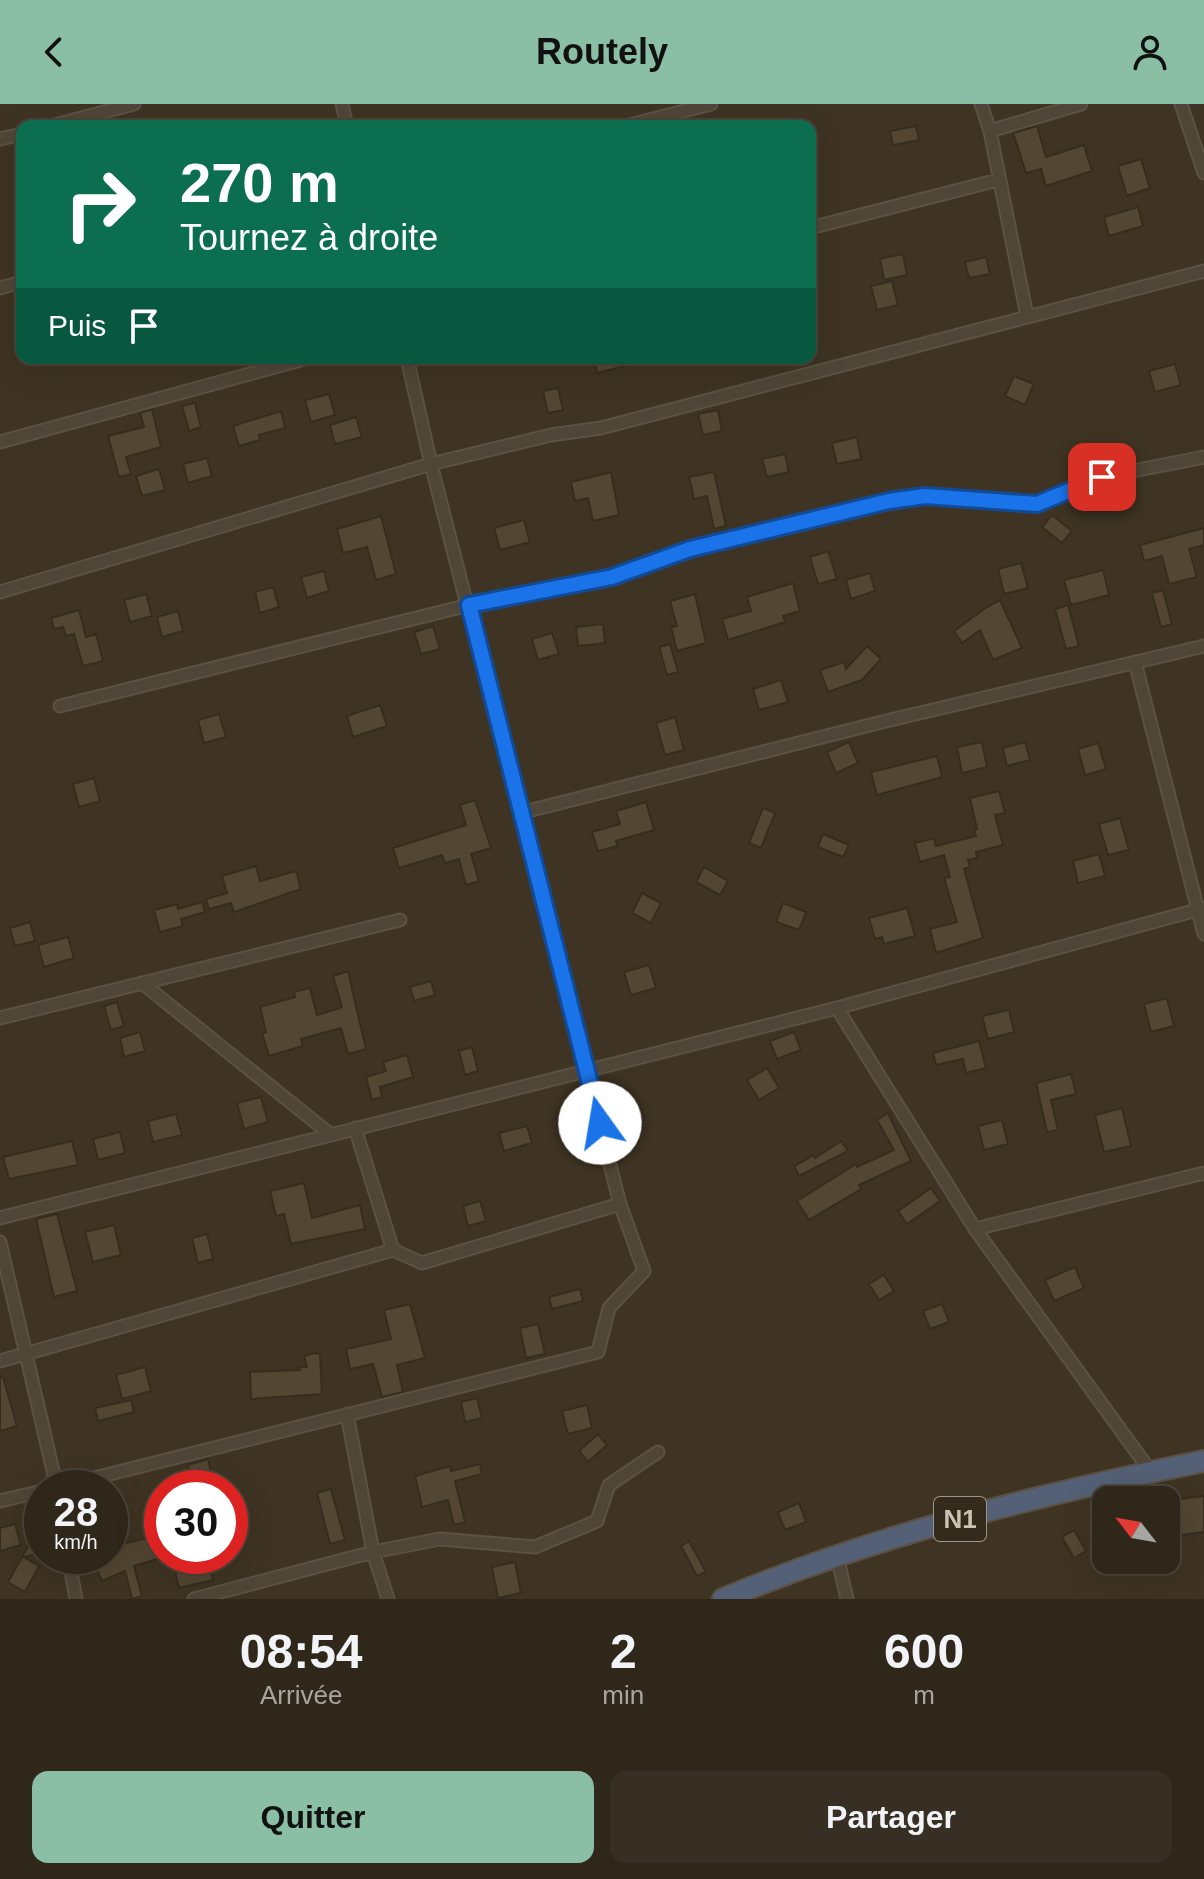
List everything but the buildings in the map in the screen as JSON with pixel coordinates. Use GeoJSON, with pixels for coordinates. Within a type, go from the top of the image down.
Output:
{"type":"FeatureCollection","features":[{"type":"Feature","properties":{"kind":"highway","name":"N1"},"geometry":{"type":"LineString","coordinates":[[723,1599],[788,1572],[981,1513],[1204,1461]]}},
{"type":"Feature","properties":{"kind":"street"},"geometry":{"type":"LineString","coordinates":[[74,120],[134,104]]}},
{"type":"Feature","properties":{"kind":"street"},"geometry":{"type":"LineString","coordinates":[[649,120],[711,104]]}},
{"type":"Feature","properties":{"kind":"street"},"geometry":{"type":"LineString","coordinates":[[981,104],[990,131],[1027,316]]}},
{"type":"Feature","properties":{"kind":"street"},"geometry":{"type":"LineString","coordinates":[[990,131],[1081,104]]}},
{"type":"Feature","properties":{"kind":"street"},"geometry":{"type":"LineString","coordinates":[[1181,104],[1204,173]]}},
{"type":"Feature","properties":{"kind":"street"},"geometry":{"type":"LineString","coordinates":[[816,226],[998,180]]}},
{"type":"Feature","properties":{"kind":"street"},"geometry":{"type":"LineString","coordinates":[[0,592],[431,464],[551,435],[601,428],[1204,271]]}},
{"type":"Feature","properties":{"kind":"street"},"geometry":{"type":"LineString","coordinates":[[0,442],[286,364]]}},
{"type":"Feature","properties":{"kind":"street"},"geometry":{"type":"LineString","coordinates":[[127,1470],[598,1352],[609,1308],[644,1271],[620,1204],[431,464],[408,364]]}},
{"type":"Feature","properties":{"kind":"street"},"geometry":{"type":"LineString","coordinates":[[60,706],[469,605],[612,577],[690,549],[889,501],[925,496],[1037,504],[1102,477],[1204,457]]}},
{"type":"Feature","properties":{"kind":"street"},"geometry":{"type":"LineString","coordinates":[[520,813],[886,721],[1204,646]]}},
{"type":"Feature","properties":{"kind":"street"},"geometry":{"type":"LineString","coordinates":[[1135,662],[1201,909],[1204,934]]}},
{"type":"Feature","properties":{"kind":"street"},"geometry":{"type":"LineString","coordinates":[[0,1218],[837,1008],[1201,909]]}},
{"type":"Feature","properties":{"kind":"street"},"geometry":{"type":"LineString","coordinates":[[0,1018],[400,920]]}},
{"type":"Feature","properties":{"kind":"street"},"geometry":{"type":"LineString","coordinates":[[142,983],[330,1134]]}},
{"type":"Feature","properties":{"kind":"street"},"geometry":{"type":"LineString","coordinates":[[837,1008],[975,1229],[1151,1472]]}},
{"type":"Feature","properties":{"kind":"street"},"geometry":{"type":"LineString","coordinates":[[355,1128],[393,1250]]}},
{"type":"Feature","properties":{"kind":"street"},"geometry":{"type":"LineString","coordinates":[[975,1229],[1204,1173]]}},
{"type":"Feature","properties":{"kind":"street"},"geometry":{"type":"LineString","coordinates":[[0,1361],[393,1250],[422,1263],[620,1204]]}},
{"type":"Feature","properties":{"kind":"street"},"geometry":{"type":"LineString","coordinates":[[0,1242],[52,1470]]}},
{"type":"Feature","properties":{"kind":"street"},"geometry":{"type":"LineString","coordinates":[[347,1414],[373,1552],[388,1599]]}},
{"type":"Feature","properties":{"kind":"street"},"geometry":{"type":"LineString","coordinates":[[194,1599],[373,1552],[440,1539],[535,1547],[597,1521],[609,1485],[658,1452]]}},
{"type":"Feature","properties":{"kind":"street"},"geometry":{"type":"LineString","coordinates":[[0,1501],[24,1495]]}},
{"type":"Feature","properties":{"kind":"street"},"geometry":{"type":"LineString","coordinates":[[837,1556],[847,1599]]}},
{"type":"Feature","properties":{"kind":"street"},"geometry":{"type":"LineString","coordinates":[[71,1574],[76,1599]]}},
{"type":"Feature","properties":{"kind":"route"},"geometry":{"type":"LineString","coordinates":[[600,1123],[469,605],[612,577],[690,549],[889,501],[925,496],[1037,504],[1102,477]]}}]}
